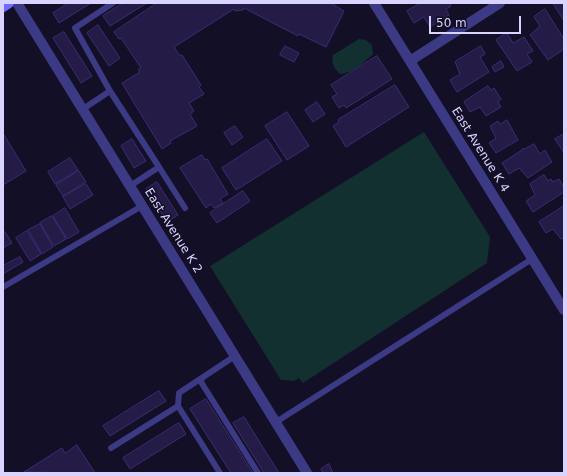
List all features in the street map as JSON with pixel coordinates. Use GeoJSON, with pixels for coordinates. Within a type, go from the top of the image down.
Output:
{"type":"FeatureCollection","features":[{"type":"Feature","properties":{"kind":"main road"},"geometry":{"type":"LineString","coordinates":[[3,7],[9,3]]}},
{"type":"Feature","properties":{"kind":"street","name":"East Avenue K 2"},"geometry":{"type":"LineString","coordinates":[[17,3],[307,473]]}},
{"type":"Feature","properties":{"kind":"street","name":"East Avenue K 4"},"geometry":{"type":"LineString","coordinates":[[374,3],[564,310]]}},
{"type":"Feature","properties":{"kind":"street"},"geometry":{"type":"LineString","coordinates":[[410,61],[500,3]]}},
{"type":"Feature","properties":{"kind":"lane"},"geometry":{"type":"LineString","coordinates":[[113,3],[75,28],[110,91],[185,208]]}},
{"type":"Feature","properties":{"kind":"lane"},"geometry":{"type":"LineString","coordinates":[[83,109],[110,91]]}},
{"type":"Feature","properties":{"kind":"lane"},"geometry":{"type":"LineString","coordinates":[[130,186],[159,167]]}},
{"type":"Feature","properties":{"kind":"lane"},"geometry":{"type":"LineString","coordinates":[[3,287],[142,206]]}},
{"type":"Feature","properties":{"kind":"lane"},"geometry":{"type":"LineString","coordinates":[[276,422],[532,258]]}},
{"type":"Feature","properties":{"kind":"lane"},"geometry":{"type":"LineString","coordinates":[[220,473],[178,406],[179,393],[235,356]]}},
{"type":"Feature","properties":{"kind":"lane"},"geometry":{"type":"LineString","coordinates":[[202,378],[201,382],[258,473]]}},
{"type":"Feature","properties":{"kind":"lane"},"geometry":{"type":"LineString","coordinates":[[111,448],[178,406]]}},
{"type":"Feature","properties":{"kind":"green space"},"geometry":{"type":"Polygon","coordinates":[[[359,39],[366,40],[372,45],[373,54],[353,70],[340,74],[336,70],[332,60],[333,55],[359,39]]]}},
{"type":"Feature","properties":{"kind":"green space"},"geometry":{"type":"Polygon","coordinates":[[[424,132],[490,237],[487,263],[303,383],[299,378],[294,381],[281,380],[210,266],[424,132]]]}},
{"type":"Feature","properties":{"kind":"building"},"geometry":{"type":"Polygon","coordinates":[[[69,3],[91,3],[59,23],[53,13],[69,3]]]}},
{"type":"Feature","properties":{"kind":"building"},"geometry":{"type":"Polygon","coordinates":[[[123,3],[147,3],[110,26],[103,16],[123,3]]]}},
{"type":"Feature","properties":{"kind":"building"},"geometry":{"type":"Polygon","coordinates":[[[157,3],[331,3],[344,11],[326,47],[299,34],[298,36],[244,8],[243,10],[235,11],[234,9],[174,47],[180,56],[182,55],[201,85],[199,87],[204,94],[189,103],[194,111],[190,114],[197,126],[170,141],[171,143],[162,149],[122,83],[140,72],[138,70],[141,68],[121,38],[119,39],[114,32],[157,3]]]}},
{"type":"Feature","properties":{"kind":"building"},"geometry":{"type":"Polygon","coordinates":[[[421,3],[449,3],[451,6],[446,9],[449,15],[430,27],[424,17],[414,23],[407,11],[421,3]]]}},
{"type":"Feature","properties":{"kind":"building"},"geometry":{"type":"Polygon","coordinates":[[[553,3],[564,3],[564,21],[555,7],[553,3]]]}},
{"type":"Feature","properties":{"kind":"building"},"geometry":{"type":"Polygon","coordinates":[[[545,9],[564,39],[564,49],[548,60],[530,35],[540,26],[534,17],[545,9]]]}},
{"type":"Feature","properties":{"kind":"building"},"geometry":{"type":"Polygon","coordinates":[[[98,25],[120,58],[109,66],[87,33],[98,25]]]}},
{"type":"Feature","properties":{"kind":"building"},"geometry":{"type":"Polygon","coordinates":[[[64,32],[92,76],[81,83],[53,38],[64,32]]]}},
{"type":"Feature","properties":{"kind":"building"},"geometry":{"type":"Polygon","coordinates":[[[507,33],[513,43],[524,37],[533,51],[527,54],[532,62],[517,71],[496,40],[507,33]]]}},
{"type":"Feature","properties":{"kind":"building"},"geometry":{"type":"Polygon","coordinates":[[[285,46],[299,53],[294,62],[280,55],[285,46]]]}},
{"type":"Feature","properties":{"kind":"building"},"geometry":{"type":"Polygon","coordinates":[[[481,46],[485,54],[480,57],[489,72],[457,92],[450,80],[460,74],[455,62],[481,46]]]}},
{"type":"Feature","properties":{"kind":"building"},"geometry":{"type":"Polygon","coordinates":[[[377,56],[392,79],[346,108],[344,105],[339,108],[332,97],[337,94],[331,85],[377,56]]]}},
{"type":"Feature","properties":{"kind":"building"},"geometry":{"type":"Polygon","coordinates":[[[501,61],[504,67],[495,72],[492,67],[501,61]]]}},
{"type":"Feature","properties":{"kind":"building"},"geometry":{"type":"Polygon","coordinates":[[[395,85],[409,107],[346,147],[333,126],[339,122],[338,120],[395,85]]]}},
{"type":"Feature","properties":{"kind":"building"},"geometry":{"type":"Polygon","coordinates":[[[488,86],[491,90],[494,88],[501,99],[498,102],[501,107],[486,116],[480,107],[470,112],[464,102],[488,86]]]}},
{"type":"Feature","properties":{"kind":"building"},"geometry":{"type":"Polygon","coordinates":[[[317,102],[325,114],[313,122],[305,110],[317,102]]]}},
{"type":"Feature","properties":{"kind":"building"},"geometry":{"type":"Polygon","coordinates":[[[287,112],[309,146],[287,160],[265,126],[287,112]]]}},
{"type":"Feature","properties":{"kind":"building"},"geometry":{"type":"Polygon","coordinates":[[[507,120],[518,140],[496,153],[489,143],[496,138],[490,126],[498,121],[500,124],[507,120]]]}},
{"type":"Feature","properties":{"kind":"building"},"geometry":{"type":"Polygon","coordinates":[[[235,126],[243,137],[232,145],[224,133],[235,126]]]}},
{"type":"Feature","properties":{"kind":"building"},"geometry":{"type":"Polygon","coordinates":[[[3,133],[26,171],[3,185],[3,133]]]}},
{"type":"Feature","properties":{"kind":"building"},"geometry":{"type":"Polygon","coordinates":[[[564,134],[564,153],[555,139],[564,134]]]}},
{"type":"Feature","properties":{"kind":"building"},"geometry":{"type":"Polygon","coordinates":[[[132,139],[146,161],[134,168],[121,146],[132,139]]]}},
{"type":"Feature","properties":{"kind":"building"},"geometry":{"type":"Polygon","coordinates":[[[267,139],[282,161],[236,190],[222,168],[267,139]]]}},
{"type":"Feature","properties":{"kind":"building"},"geometry":{"type":"Polygon","coordinates":[[[534,144],[540,154],[545,150],[552,162],[528,178],[519,168],[509,174],[502,163],[523,148],[524,149],[534,144]]]}},
{"type":"Feature","properties":{"kind":"building"},"geometry":{"type":"Polygon","coordinates":[[[202,155],[205,160],[207,159],[228,194],[220,199],[223,203],[214,208],[211,204],[206,208],[180,168],[202,155]]]}},
{"type":"Feature","properties":{"kind":"building"},"geometry":{"type":"Polygon","coordinates":[[[70,158],[78,170],[55,184],[48,172],[70,158]]]}},
{"type":"Feature","properties":{"kind":"building"},"geometry":{"type":"Polygon","coordinates":[[[79,171],[86,182],[63,196],[56,185],[79,171]]]}},
{"type":"Feature","properties":{"kind":"building"},"geometry":{"type":"Polygon","coordinates":[[[544,175],[548,181],[551,179],[553,182],[559,179],[564,187],[564,192],[533,212],[526,201],[535,195],[530,184],[544,175]]]}},
{"type":"Feature","properties":{"kind":"building"},"geometry":{"type":"Polygon","coordinates":[[[157,182],[178,215],[167,222],[146,189],[157,182]]]}},
{"type":"Feature","properties":{"kind":"building"},"geometry":{"type":"Polygon","coordinates":[[[86,184],[93,195],[70,209],[63,197],[86,184]]]}},
{"type":"Feature","properties":{"kind":"building"},"geometry":{"type":"Polygon","coordinates":[[[243,191],[250,201],[217,223],[210,213],[243,191]]]}},
{"type":"Feature","properties":{"kind":"building"},"geometry":{"type":"Polygon","coordinates":[[[564,206],[564,238],[561,239],[553,229],[546,233],[539,222],[564,206]]]}},
{"type":"Feature","properties":{"kind":"building"},"geometry":{"type":"Polygon","coordinates":[[[65,208],[79,232],[67,239],[53,216],[65,208]]]}},
{"type":"Feature","properties":{"kind":"building"},"geometry":{"type":"Polygon","coordinates":[[[52,216],[66,239],[54,246],[40,223],[52,216]]]}},
{"type":"Feature","properties":{"kind":"building"},"geometry":{"type":"Polygon","coordinates":[[[40,224],[53,247],[42,254],[28,230],[40,224]]]}},
{"type":"Feature","properties":{"kind":"building"},"geometry":{"type":"Polygon","coordinates":[[[27,231],[41,254],[30,261],[16,238],[27,231]]]}},
{"type":"Feature","properties":{"kind":"building"},"geometry":{"type":"Polygon","coordinates":[[[5,232],[12,243],[3,248],[3,233],[5,232]]]}},
{"type":"Feature","properties":{"kind":"building"},"geometry":{"type":"Polygon","coordinates":[[[20,257],[23,262],[3,274],[3,266],[20,257]]]}},
{"type":"Feature","properties":{"kind":"building"},"geometry":{"type":"Polygon","coordinates":[[[159,391],[166,401],[110,436],[103,426],[159,391]]]}},
{"type":"Feature","properties":{"kind":"building"},"geometry":{"type":"Polygon","coordinates":[[[206,399],[253,473],[231,473],[190,409],[206,399]]]}},
{"type":"Feature","properties":{"kind":"building"},"geometry":{"type":"Polygon","coordinates":[[[244,417],[279,473],[264,473],[233,423],[244,417]]]}},
{"type":"Feature","properties":{"kind":"building"},"geometry":{"type":"Polygon","coordinates":[[[179,423],[186,434],[130,469],[123,458],[179,423]]]}},
{"type":"Feature","properties":{"kind":"building"},"geometry":{"type":"Polygon","coordinates":[[[77,445],[95,473],[24,472],[62,448],[65,453],[77,445]]]}},
{"type":"Feature","properties":{"kind":"building"},"geometry":{"type":"Polygon","coordinates":[[[329,464],[333,473],[323,473],[321,469],[329,464]]]}}]}
